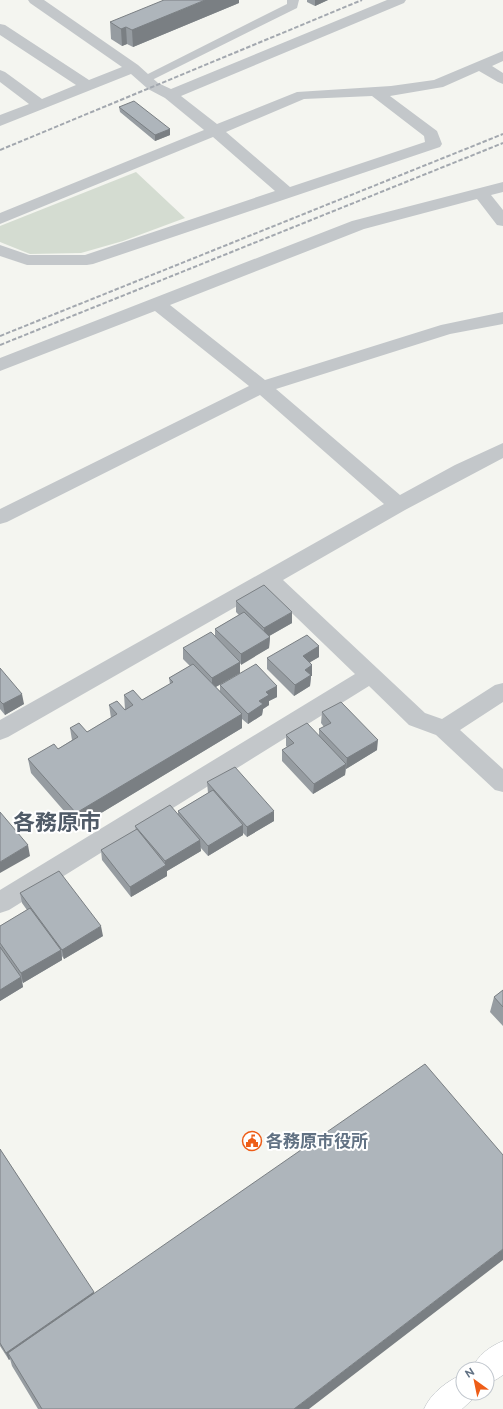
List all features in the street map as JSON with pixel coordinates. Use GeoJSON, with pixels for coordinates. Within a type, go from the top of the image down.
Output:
{"type":"FeatureCollection","features":[{"type":"Feature","properties":{"kind":"street"},"geometry":{"type":"LineString","coordinates":[[35,0],[133,68],[154,86],[170,95],[216,131],[287,193]]}},
{"type":"Feature","properties":{"kind":"street"},"geometry":{"type":"LineString","coordinates":[[170,95],[399,0]]}},
{"type":"Feature","properties":{"kind":"street"},"geometry":{"type":"LineString","coordinates":[[0,28],[88,86]]}},
{"type":"Feature","properties":{"kind":"street"},"geometry":{"type":"LineString","coordinates":[[0,219],[302,95],[376,92],[438,84],[503,55]]}},
{"type":"Feature","properties":{"kind":"street"},"geometry":{"type":"LineString","coordinates":[[480,65],[503,79]]}},
{"type":"Feature","properties":{"kind":"street"},"geometry":{"type":"LineString","coordinates":[[0,121],[133,68]]}},
{"type":"Feature","properties":{"kind":"street"},"geometry":{"type":"LineString","coordinates":[[0,75],[41,105]]}},
{"type":"Feature","properties":{"kind":"street"},"geometry":{"type":"LineString","coordinates":[[0,250],[27,260],[87,260],[434,144],[430,134],[376,92]]}},
{"type":"Feature","properties":{"kind":"street"},"geometry":{"type":"LineString","coordinates":[[0,365],[358,225],[503,187]]}},
{"type":"Feature","properties":{"kind":"street"},"geometry":{"type":"LineString","coordinates":[[480,192],[503,221]]}},
{"type":"Feature","properties":{"kind":"street"},"geometry":{"type":"LineString","coordinates":[[157,304],[262,387],[398,505]]}},
{"type":"Feature","properties":{"kind":"street"},"geometry":{"type":"LineString","coordinates":[[0,517],[262,387],[447,329],[503,318]]}},
{"type":"Feature","properties":{"kind":"street"},"geometry":{"type":"LineString","coordinates":[[0,731],[398,505],[462,470],[503,450]]}},
{"type":"Feature","properties":{"kind":"street"},"geometry":{"type":"LineString","coordinates":[[269,579],[416,719],[444,728],[503,783]]}},
{"type":"Feature","properties":{"kind":"street"},"geometry":{"type":"LineString","coordinates":[[0,903],[370,675]]}},
{"type":"Feature","properties":{"kind":"street"},"geometry":{"type":"LineString","coordinates":[[444,728],[503,691]]}},
{"type":"Feature","properties":{"kind":"street"},"geometry":{"type":"LineString","coordinates":[[495,1362],[503,1356]]}},
{"type":"Feature","properties":{"kind":"street"},"geometry":{"type":"LineString","coordinates":[[439,1409],[455,1396]]}},
{"type":"Feature","properties":{"kind":"lane"},"geometry":{"type":"LineString","coordinates":[[146,79],[293,6],[293,0]]}},
{"type":"Feature","properties":{"kind":"shaded area"},"geometry":{"type":"Polygon","coordinates":[[[136,172],[185,218],[123,241],[81,253],[30,254],[0,242],[0,226],[136,172]]]}},
{"type":"Feature","properties":{"kind":"building"},"geometry":{"type":"Polygon","coordinates":[[[164,0],[205,0],[132,30],[126,27],[121,29],[110,22],[164,0]]]}},
{"type":"Feature","properties":{"kind":"building"},"geometry":{"type":"Polygon","coordinates":[[[134,101],[170,129],[155,135],[119,107],[134,101]]]}},
{"type":"Feature","properties":{"kind":"building"},"geometry":{"type":"Polygon","coordinates":[[[264,585],[292,612],[264,628],[236,601],[264,585]]]}},
{"type":"Feature","properties":{"kind":"building"},"geometry":{"type":"Polygon","coordinates":[[[244,612],[270,637],[241,654],[215,629],[244,612]]]}},
{"type":"Feature","properties":{"kind":"building"},"geometry":{"type":"Polygon","coordinates":[[[211,632],[240,662],[212,678],[183,648],[211,632]]]}},
{"type":"Feature","properties":{"kind":"building"},"geometry":{"type":"Polygon","coordinates":[[[307,635],[319,646],[303,656],[312,665],[305,670],[311,675],[295,685],[267,658],[307,635]]]}},
{"type":"Feature","properties":{"kind":"building"},"geometry":{"type":"Polygon","coordinates":[[[193,664],[242,714],[76,813],[28,759],[54,744],[58,749],[78,737],[70,728],[79,723],[87,732],[117,714],[109,705],[117,701],[125,710],[133,705],[124,695],[133,690],[142,700],[173,682],[169,678],[193,664]]]}},
{"type":"Feature","properties":{"kind":"building"},"geometry":{"type":"Polygon","coordinates":[[[256,664],[277,686],[266,692],[269,695],[259,701],[263,704],[248,714],[220,685],[256,664]]]}},
{"type":"Feature","properties":{"kind":"building"},"geometry":{"type":"Polygon","coordinates":[[[0,668],[22,694],[3,704],[0,701],[0,668]]]}},
{"type":"Feature","properties":{"kind":"building"},"geometry":{"type":"Polygon","coordinates":[[[341,702],[378,740],[347,758],[319,729],[331,723],[322,712],[341,702]]]}},
{"type":"Feature","properties":{"kind":"building"},"geometry":{"type":"Polygon","coordinates":[[[307,723],[346,764],[314,784],[282,750],[294,743],[286,735],[307,723]]]}},
{"type":"Feature","properties":{"kind":"building"},"geometry":{"type":"Polygon","coordinates":[[[235,767],[274,811],[247,827],[207,782],[235,767]]]}},
{"type":"Feature","properties":{"kind":"building"},"geometry":{"type":"Polygon","coordinates":[[[213,790],[243,825],[208,846],[178,811],[213,790]]]}},
{"type":"Feature","properties":{"kind":"building"},"geometry":{"type":"Polygon","coordinates":[[[170,805],[200,840],[165,861],[135,826],[170,805]]]}},
{"type":"Feature","properties":{"kind":"building"},"geometry":{"type":"Polygon","coordinates":[[[0,812],[28,845],[0,862],[0,812]]]}},
{"type":"Feature","properties":{"kind":"building"},"geometry":{"type":"Polygon","coordinates":[[[137,829],[166,865],[130,887],[101,850],[137,829]]]}},
{"type":"Feature","properties":{"kind":"building"},"geometry":{"type":"Polygon","coordinates":[[[59,871],[101,926],[62,950],[20,893],[59,871]]]}},
{"type":"Feature","properties":{"kind":"building"},"geometry":{"type":"Polygon","coordinates":[[[30,908],[61,950],[21,973],[0,943],[0,926],[30,908]]]}},
{"type":"Feature","properties":{"kind":"building"},"geometry":{"type":"Polygon","coordinates":[[[0,947],[21,977],[0,990],[0,947]]]}},
{"type":"Feature","properties":{"kind":"building"},"geometry":{"type":"Polygon","coordinates":[[[503,990],[503,1007],[494,997],[503,990]]]}},
{"type":"Feature","properties":{"kind":"building"},"geometry":{"type":"Polygon","coordinates":[[[425,1064],[503,1155],[503,1249],[294,1409],[42,1409],[8,1353],[425,1064]]]}},
{"type":"Feature","properties":{"kind":"building"},"geometry":{"type":"Polygon","coordinates":[[[0,1149],[94,1292],[6,1353],[0,1343],[0,1149]]]}},
{"type":"Feature","properties":{"kind":"railway"},"geometry":{"type":"LineString","coordinates":[[0,150],[362,0]]}},
{"type":"Feature","properties":{"kind":"railway"},"geometry":{"type":"LineString","coordinates":[[0,336],[503,134]]}},
{"type":"Feature","properties":{"kind":"railway"},"geometry":{"type":"LineString","coordinates":[[0,345],[503,143]]}},
{"type":"Feature","properties":{"kind":"place","name":"各務原市役所"},"geometry":{"type":"Point","coordinates":[252,1141]}},
{"type":"Feature","properties":{"kind":"district","name":"各務原市"},"geometry":{"type":"Point","coordinates":[57,822]}}]}
